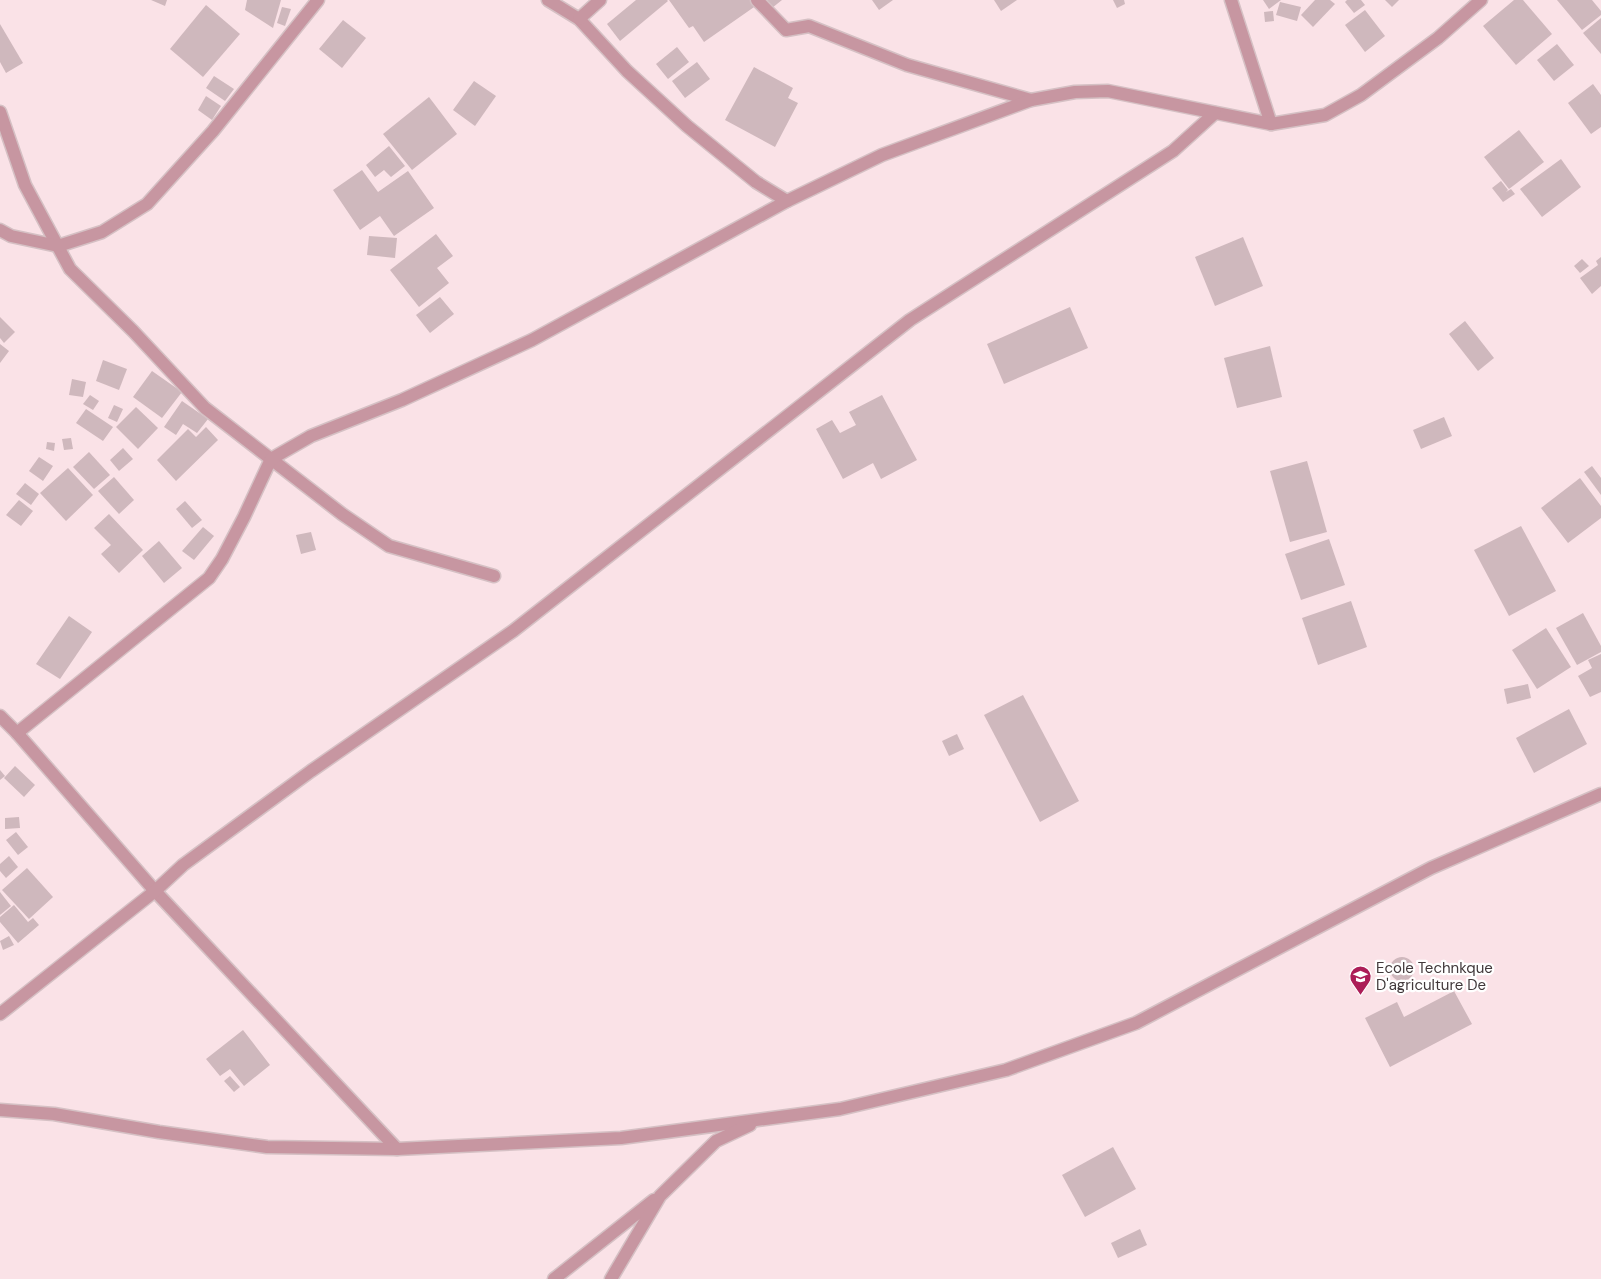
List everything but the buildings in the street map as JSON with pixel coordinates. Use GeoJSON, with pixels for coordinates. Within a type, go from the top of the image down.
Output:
{"type":"FeatureCollection","features":[{"type":"Feature","properties":{"kind":"street"},"geometry":{"type":"LineString","coordinates":[[0,230],[11,236],[58,246],[102,232],[147,204],[213,131],[318,0]]}},
{"type":"Feature","properties":{"kind":"street"},"geometry":{"type":"LineString","coordinates":[[548,0],[579,19],[627,71],[687,126],[756,182],[787,201]]}},
{"type":"Feature","properties":{"kind":"street"},"geometry":{"type":"LineString","coordinates":[[579,19],[600,0]]}},
{"type":"Feature","properties":{"kind":"street"},"geometry":{"type":"LineString","coordinates":[[757,0],[786,30],[809,26],[908,65],[1031,100]]}},
{"type":"Feature","properties":{"kind":"street"},"geometry":{"type":"LineString","coordinates":[[1231,0],[1271,124]]}},
{"type":"Feature","properties":{"kind":"street"},"geometry":{"type":"LineString","coordinates":[[17,732],[209,578],[230,542],[271,459],[311,436],[402,400],[532,340],[787,201],[882,155],[1031,100],[1075,92],[1108,91],[1271,124],[1325,115],[1361,95],[1438,38],[1482,0]]}},
{"type":"Feature","properties":{"kind":"street"},"geometry":{"type":"LineString","coordinates":[[0,112],[25,185],[70,269],[133,331],[205,408],[342,514],[389,546],[494,576]]}},
{"type":"Feature","properties":{"kind":"street"},"geometry":{"type":"LineString","coordinates":[[0,1014],[155,891],[183,866],[311,771],[512,631],[910,320],[1173,151],[1214,113]]}},
{"type":"Feature","properties":{"kind":"street"},"geometry":{"type":"LineString","coordinates":[[0,716],[17,732],[155,891],[397,1149]]}},
{"type":"Feature","properties":{"kind":"street"},"geometry":{"type":"LineString","coordinates":[[0,1110],[54,1114],[159,1132],[267,1147],[397,1149],[621,1138],[840,1109],[1006,1070],[1136,1023],[1431,868],[1601,794]]}},
{"type":"Feature","properties":{"kind":"street"},"geometry":{"type":"LineString","coordinates":[[554,1279],[660,1196],[716,1141],[761,1120]]}},
{"type":"Feature","properties":{"kind":"street"},"geometry":{"type":"LineString","coordinates":[[611,1279],[660,1196]]}},
{"type":"Feature","properties":{"kind":"place","name":"Ecole Technkque D'agriculture De"},"geometry":{"type":"Point","coordinates":[1360,996]}}]}
